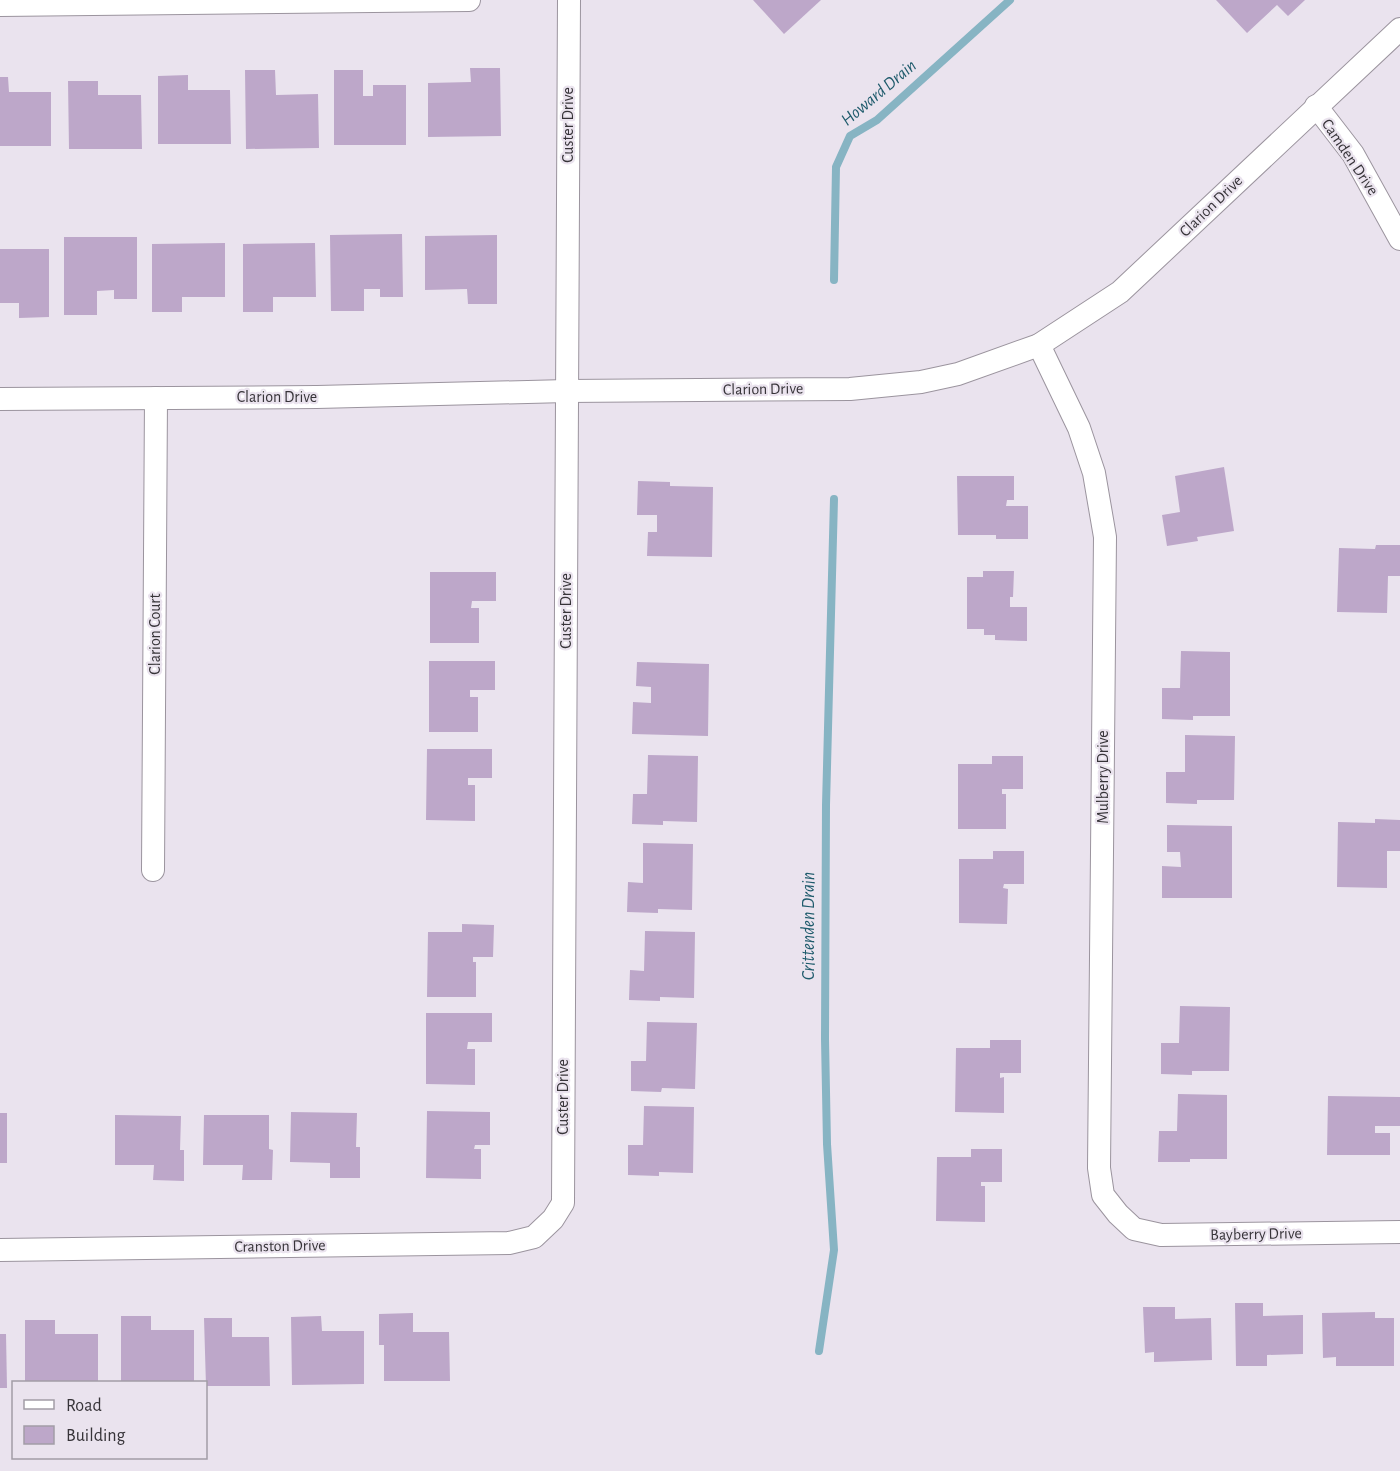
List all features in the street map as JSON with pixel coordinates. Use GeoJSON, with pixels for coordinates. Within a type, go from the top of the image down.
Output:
{"type":"FeatureCollection","features":[{"type":"Feature","properties":{"kind":"street"},"geometry":{"type":"LineString","coordinates":[[0,5],[469,0]]}},
{"type":"Feature","properties":{"kind":"street","name":"Custer Drive"},"geometry":{"type":"LineString","coordinates":[[553,1219],[563,1203],[569,0]]}},
{"type":"Feature","properties":{"kind":"street","name":"Clarion Drive"},"geometry":{"type":"LineString","coordinates":[[0,399],[317,397],[850,388],[921,382],[958,374],[1039,345],[1120,292],[1400,29]]}},
{"type":"Feature","properties":{"kind":"street","name":"Camden Drive"},"geometry":{"type":"LineString","coordinates":[[1316,106],[1353,154],[1400,240]]}},
{"type":"Feature","properties":{"kind":"street","name":"Mulberry Drive"},"geometry":{"type":"LineString","coordinates":[[1039,345],[1079,428],[1094,473],[1105,537],[1099,1168],[1103,1195],[1118,1214]]}},
{"type":"Feature","properties":{"kind":"street","name":"Clarion Court"},"geometry":{"type":"LineString","coordinates":[[153,870],[156,398]]}},
{"type":"Feature","properties":{"kind":"street","name":"Bayberry Drive"},"geometry":{"type":"LineString","coordinates":[[1118,1214],[1134,1229],[1161,1235],[1400,1232]]}},
{"type":"Feature","properties":{"kind":"street","name":"Cranston Drive"},"geometry":{"type":"LineString","coordinates":[[0,1250],[509,1243],[534,1237],[553,1219]]}},
{"type":"Feature","properties":{"kind":"building"},"geometry":{"type":"Polygon","coordinates":[[[753,0],[821,0],[784,34],[753,0]]]}},
{"type":"Feature","properties":{"kind":"building"},"geometry":{"type":"Polygon","coordinates":[[[1216,0],[1305,0],[1288,16],[1277,5],[1247,33],[1216,0]]]}},
{"type":"Feature","properties":{"kind":"building"},"geometry":{"type":"Polygon","coordinates":[[[470,68],[500,68],[501,136],[428,137],[428,83],[471,82],[470,68]]]}},
{"type":"Feature","properties":{"kind":"building"},"geometry":{"type":"Polygon","coordinates":[[[245,70],[275,70],[276,95],[318,94],[319,148],[246,149],[245,70]]]}},
{"type":"Feature","properties":{"kind":"building"},"geometry":{"type":"Polygon","coordinates":[[[334,70],[363,70],[363,96],[373,96],[373,85],[406,85],[406,145],[334,145],[334,70]]]}},
{"type":"Feature","properties":{"kind":"building"},"geometry":{"type":"Polygon","coordinates":[[[188,75],[188,90],[230,90],[231,144],[158,144],[158,76],[188,75]]]}},
{"type":"Feature","properties":{"kind":"building"},"geometry":{"type":"Polygon","coordinates":[[[0,77],[8,77],[9,92],[51,92],[51,146],[0,146],[0,77]]]}},
{"type":"Feature","properties":{"kind":"building"},"geometry":{"type":"Polygon","coordinates":[[[68,81],[98,81],[98,95],[141,95],[142,149],[69,149],[68,81]]]}},
{"type":"Feature","properties":{"kind":"building"},"geometry":{"type":"Polygon","coordinates":[[[402,234],[403,297],[380,297],[380,289],[364,289],[364,311],[331,311],[330,235],[402,234]]]}},
{"type":"Feature","properties":{"kind":"building"},"geometry":{"type":"Polygon","coordinates":[[[497,235],[497,304],[468,304],[467,289],[425,290],[425,236],[497,235]]]}},
{"type":"Feature","properties":{"kind":"building"},"geometry":{"type":"Polygon","coordinates":[[[64,237],[137,237],[137,299],[114,299],[114,290],[97,291],[97,315],[64,315],[64,237]]]}},
{"type":"Feature","properties":{"kind":"building"},"geometry":{"type":"Polygon","coordinates":[[[225,243],[225,297],[182,297],[182,312],[152,312],[152,244],[225,243]]]}},
{"type":"Feature","properties":{"kind":"building"},"geometry":{"type":"Polygon","coordinates":[[[315,243],[316,297],[273,297],[273,312],[243,312],[243,244],[315,243]]]}},
{"type":"Feature","properties":{"kind":"building"},"geometry":{"type":"Polygon","coordinates":[[[0,249],[49,249],[49,317],[19,318],[19,303],[0,303],[0,249]]]}},
{"type":"Feature","properties":{"kind":"building"},"geometry":{"type":"Polygon","coordinates":[[[1224,467],[1234,531],[1197,537],[1198,541],[1167,546],[1162,515],[1180,512],[1175,476],[1224,467]]]}},
{"type":"Feature","properties":{"kind":"building"},"geometry":{"type":"Polygon","coordinates":[[[957,476],[1014,476],[1014,500],[1007,500],[1006,506],[1028,506],[1028,539],[996,539],[996,535],[958,535],[957,476]]]}},
{"type":"Feature","properties":{"kind":"building"},"geometry":{"type":"Polygon","coordinates":[[[638,481],[670,482],[670,486],[713,487],[712,557],[647,556],[648,532],[657,532],[657,515],[637,515],[638,481]]]}},
{"type":"Feature","properties":{"kind":"building"},"geometry":{"type":"Polygon","coordinates":[[[1376,545],[1400,545],[1400,576],[1388,576],[1387,613],[1337,612],[1339,548],[1375,549],[1376,545]]]}},
{"type":"Feature","properties":{"kind":"building"},"geometry":{"type":"Polygon","coordinates":[[[983,571],[1014,571],[1013,597],[1010,597],[1010,607],[1027,607],[1027,641],[995,640],[995,635],[984,635],[984,629],[967,629],[967,577],[983,577],[983,571]]]}},
{"type":"Feature","properties":{"kind":"building"},"geometry":{"type":"Polygon","coordinates":[[[430,572],[496,572],[496,601],[472,601],[471,608],[479,608],[479,643],[430,643],[430,572]]]}},
{"type":"Feature","properties":{"kind":"building"},"geometry":{"type":"Polygon","coordinates":[[[1181,651],[1230,652],[1230,716],[1193,716],[1193,720],[1162,719],[1162,688],[1180,688],[1181,651]]]}},
{"type":"Feature","properties":{"kind":"building"},"geometry":{"type":"Polygon","coordinates":[[[429,661],[495,661],[495,690],[470,690],[470,697],[478,697],[478,732],[429,732],[429,661]]]}},
{"type":"Feature","properties":{"kind":"building"},"geometry":{"type":"Polygon","coordinates":[[[637,662],[709,664],[708,736],[632,734],[633,702],[651,703],[651,687],[636,686],[637,662]]]}},
{"type":"Feature","properties":{"kind":"building"},"geometry":{"type":"Polygon","coordinates":[[[1185,735],[1235,736],[1234,800],[1197,800],[1197,804],[1166,803],[1166,772],[1185,772],[1185,735]]]}},
{"type":"Feature","properties":{"kind":"building"},"geometry":{"type":"Polygon","coordinates":[[[427,749],[492,749],[492,778],[468,778],[468,785],[475,785],[475,821],[426,820],[427,749]]]}},
{"type":"Feature","properties":{"kind":"building"},"geometry":{"type":"Polygon","coordinates":[[[648,755],[698,756],[697,822],[663,821],[663,825],[632,824],[633,794],[647,794],[648,755]]]}},
{"type":"Feature","properties":{"kind":"building"},"geometry":{"type":"Polygon","coordinates":[[[992,756],[1023,756],[1023,789],[1002,789],[1002,794],[1006,794],[1006,829],[958,829],[958,764],[992,764],[992,756]]]}},
{"type":"Feature","properties":{"kind":"building"},"geometry":{"type":"Polygon","coordinates":[[[1375,819],[1400,820],[1400,851],[1387,851],[1387,888],[1337,887],[1338,822],[1375,823],[1375,819]]]}},
{"type":"Feature","properties":{"kind":"building"},"geometry":{"type":"Polygon","coordinates":[[[1167,825],[1232,826],[1232,898],[1162,898],[1162,866],[1181,867],[1180,852],[1167,852],[1167,825]]]}},
{"type":"Feature","properties":{"kind":"building"},"geometry":{"type":"Polygon","coordinates":[[[643,843],[693,844],[692,910],[658,909],[658,913],[627,912],[628,882],[643,883],[643,843]]]}},
{"type":"Feature","properties":{"kind":"building"},"geometry":{"type":"Polygon","coordinates":[[[993,851],[1024,851],[1024,884],[1004,884],[1003,888],[1008,889],[1007,924],[959,923],[959,859],[993,859],[993,851]]]}},
{"type":"Feature","properties":{"kind":"building"},"geometry":{"type":"Polygon","coordinates":[[[462,924],[494,925],[493,957],[473,957],[473,962],[476,962],[476,997],[427,997],[428,932],[462,932],[462,924]]]}},
{"type":"Feature","properties":{"kind":"building"},"geometry":{"type":"Polygon","coordinates":[[[645,931],[695,932],[694,998],[660,997],[660,1001],[629,1000],[630,970],[644,971],[645,931]]]}},
{"type":"Feature","properties":{"kind":"building"},"geometry":{"type":"Polygon","coordinates":[[[1180,1006],[1230,1007],[1229,1071],[1192,1071],[1192,1075],[1161,1074],[1161,1043],[1179,1043],[1180,1006]]]}},
{"type":"Feature","properties":{"kind":"building"},"geometry":{"type":"Polygon","coordinates":[[[426,1013],[492,1013],[492,1042],[468,1042],[467,1049],[475,1049],[475,1085],[426,1084],[426,1013]]]}},
{"type":"Feature","properties":{"kind":"building"},"geometry":{"type":"Polygon","coordinates":[[[647,1022],[697,1023],[695,1089],[662,1088],[661,1092],[631,1091],[631,1061],[646,1061],[647,1022]]]}},
{"type":"Feature","properties":{"kind":"building"},"geometry":{"type":"Polygon","coordinates":[[[990,1040],[1021,1040],[1021,1073],[1000,1073],[1000,1078],[1004,1077],[1004,1113],[955,1112],[956,1048],[990,1048],[990,1040]]]}},
{"type":"Feature","properties":{"kind":"building"},"geometry":{"type":"Polygon","coordinates":[[[1178,1094],[1227,1095],[1227,1159],[1158,1162],[1159,1131],[1177,1131],[1178,1094]]]}},
{"type":"Feature","properties":{"kind":"building"},"geometry":{"type":"Polygon","coordinates":[[[1328,1096],[1400,1097],[1400,1126],[1375,1126],[1375,1133],[1390,1133],[1390,1155],[1327,1155],[1328,1096]]]}},
{"type":"Feature","properties":{"kind":"building"},"geometry":{"type":"Polygon","coordinates":[[[644,1106],[694,1107],[693,1173],[659,1172],[659,1176],[628,1175],[628,1145],[643,1145],[644,1106]]]}},
{"type":"Feature","properties":{"kind":"building"},"geometry":{"type":"Polygon","coordinates":[[[427,1111],[490,1112],[490,1145],[475,1145],[474,1149],[481,1149],[481,1179],[426,1178],[427,1111]]]}},
{"type":"Feature","properties":{"kind":"building"},"geometry":{"type":"Polygon","coordinates":[[[291,1112],[357,1113],[356,1147],[360,1147],[360,1178],[330,1178],[330,1163],[290,1162],[291,1112]]]}},
{"type":"Feature","properties":{"kind":"building"},"geometry":{"type":"Polygon","coordinates":[[[0,1113],[7,1113],[7,1163],[0,1163],[0,1113]]]}},
{"type":"Feature","properties":{"kind":"building"},"geometry":{"type":"Polygon","coordinates":[[[115,1115],[181,1116],[180,1150],[184,1150],[184,1181],[153,1180],[154,1165],[115,1165],[115,1115]]]}},
{"type":"Feature","properties":{"kind":"building"},"geometry":{"type":"Polygon","coordinates":[[[204,1115],[269,1115],[269,1149],[273,1150],[272,1180],[242,1180],[243,1165],[203,1165],[204,1115]]]}},
{"type":"Feature","properties":{"kind":"building"},"geometry":{"type":"Polygon","coordinates":[[[971,1149],[1002,1149],[1002,1182],[981,1182],[981,1186],[985,1186],[985,1222],[936,1221],[937,1157],[971,1157],[971,1149]]]}},
{"type":"Feature","properties":{"kind":"building"},"geometry":{"type":"Polygon","coordinates":[[[1235,1303],[1263,1303],[1263,1316],[1303,1315],[1303,1354],[1267,1355],[1267,1366],[1236,1366],[1235,1303]]]}},
{"type":"Feature","properties":{"kind":"building"},"geometry":{"type":"Polygon","coordinates":[[[1143,1307],[1175,1307],[1175,1319],[1211,1318],[1212,1360],[1154,1362],[1154,1352],[1145,1353],[1143,1307]]]}},
{"type":"Feature","properties":{"kind":"building"},"geometry":{"type":"Polygon","coordinates":[[[1375,1312],[1375,1318],[1394,1318],[1394,1366],[1336,1366],[1336,1357],[1323,1358],[1322,1313],[1375,1312]]]}},
{"type":"Feature","properties":{"kind":"building"},"geometry":{"type":"Polygon","coordinates":[[[413,1313],[413,1332],[449,1332],[450,1381],[384,1381],[384,1345],[379,1345],[379,1314],[413,1313]]]}},
{"type":"Feature","properties":{"kind":"building"},"geometry":{"type":"Polygon","coordinates":[[[121,1316],[151,1316],[151,1330],[194,1330],[194,1381],[121,1381],[121,1316]]]}},
{"type":"Feature","properties":{"kind":"building"},"geometry":{"type":"Polygon","coordinates":[[[321,1316],[322,1331],[364,1331],[364,1384],[292,1385],[291,1317],[321,1316]]]}},
{"type":"Feature","properties":{"kind":"building"},"geometry":{"type":"Polygon","coordinates":[[[204,1318],[232,1318],[232,1337],[269,1337],[270,1386],[207,1386],[204,1318]]]}},
{"type":"Feature","properties":{"kind":"building"},"geometry":{"type":"Polygon","coordinates":[[[25,1320],[55,1320],[55,1334],[98,1334],[98,1381],[25,1381],[25,1320]]]}},
{"type":"Feature","properties":{"kind":"building"},"geometry":{"type":"Polygon","coordinates":[[[0,1334],[6,1334],[7,1388],[0,1388],[0,1334]]]}},
{"type":"Feature","properties":{"kind":"waterway","name":"Howard Drain"},"geometry":{"type":"LineString","coordinates":[[834,280],[836,167],[850,136],[877,120],[1010,0]]}},
{"type":"Feature","properties":{"kind":"waterway","name":"Crittenden Drain"},"geometry":{"type":"LineString","coordinates":[[819,1351],[834,1250],[827,1144],[825,1039],[826,805],[834,499]]}}]}
